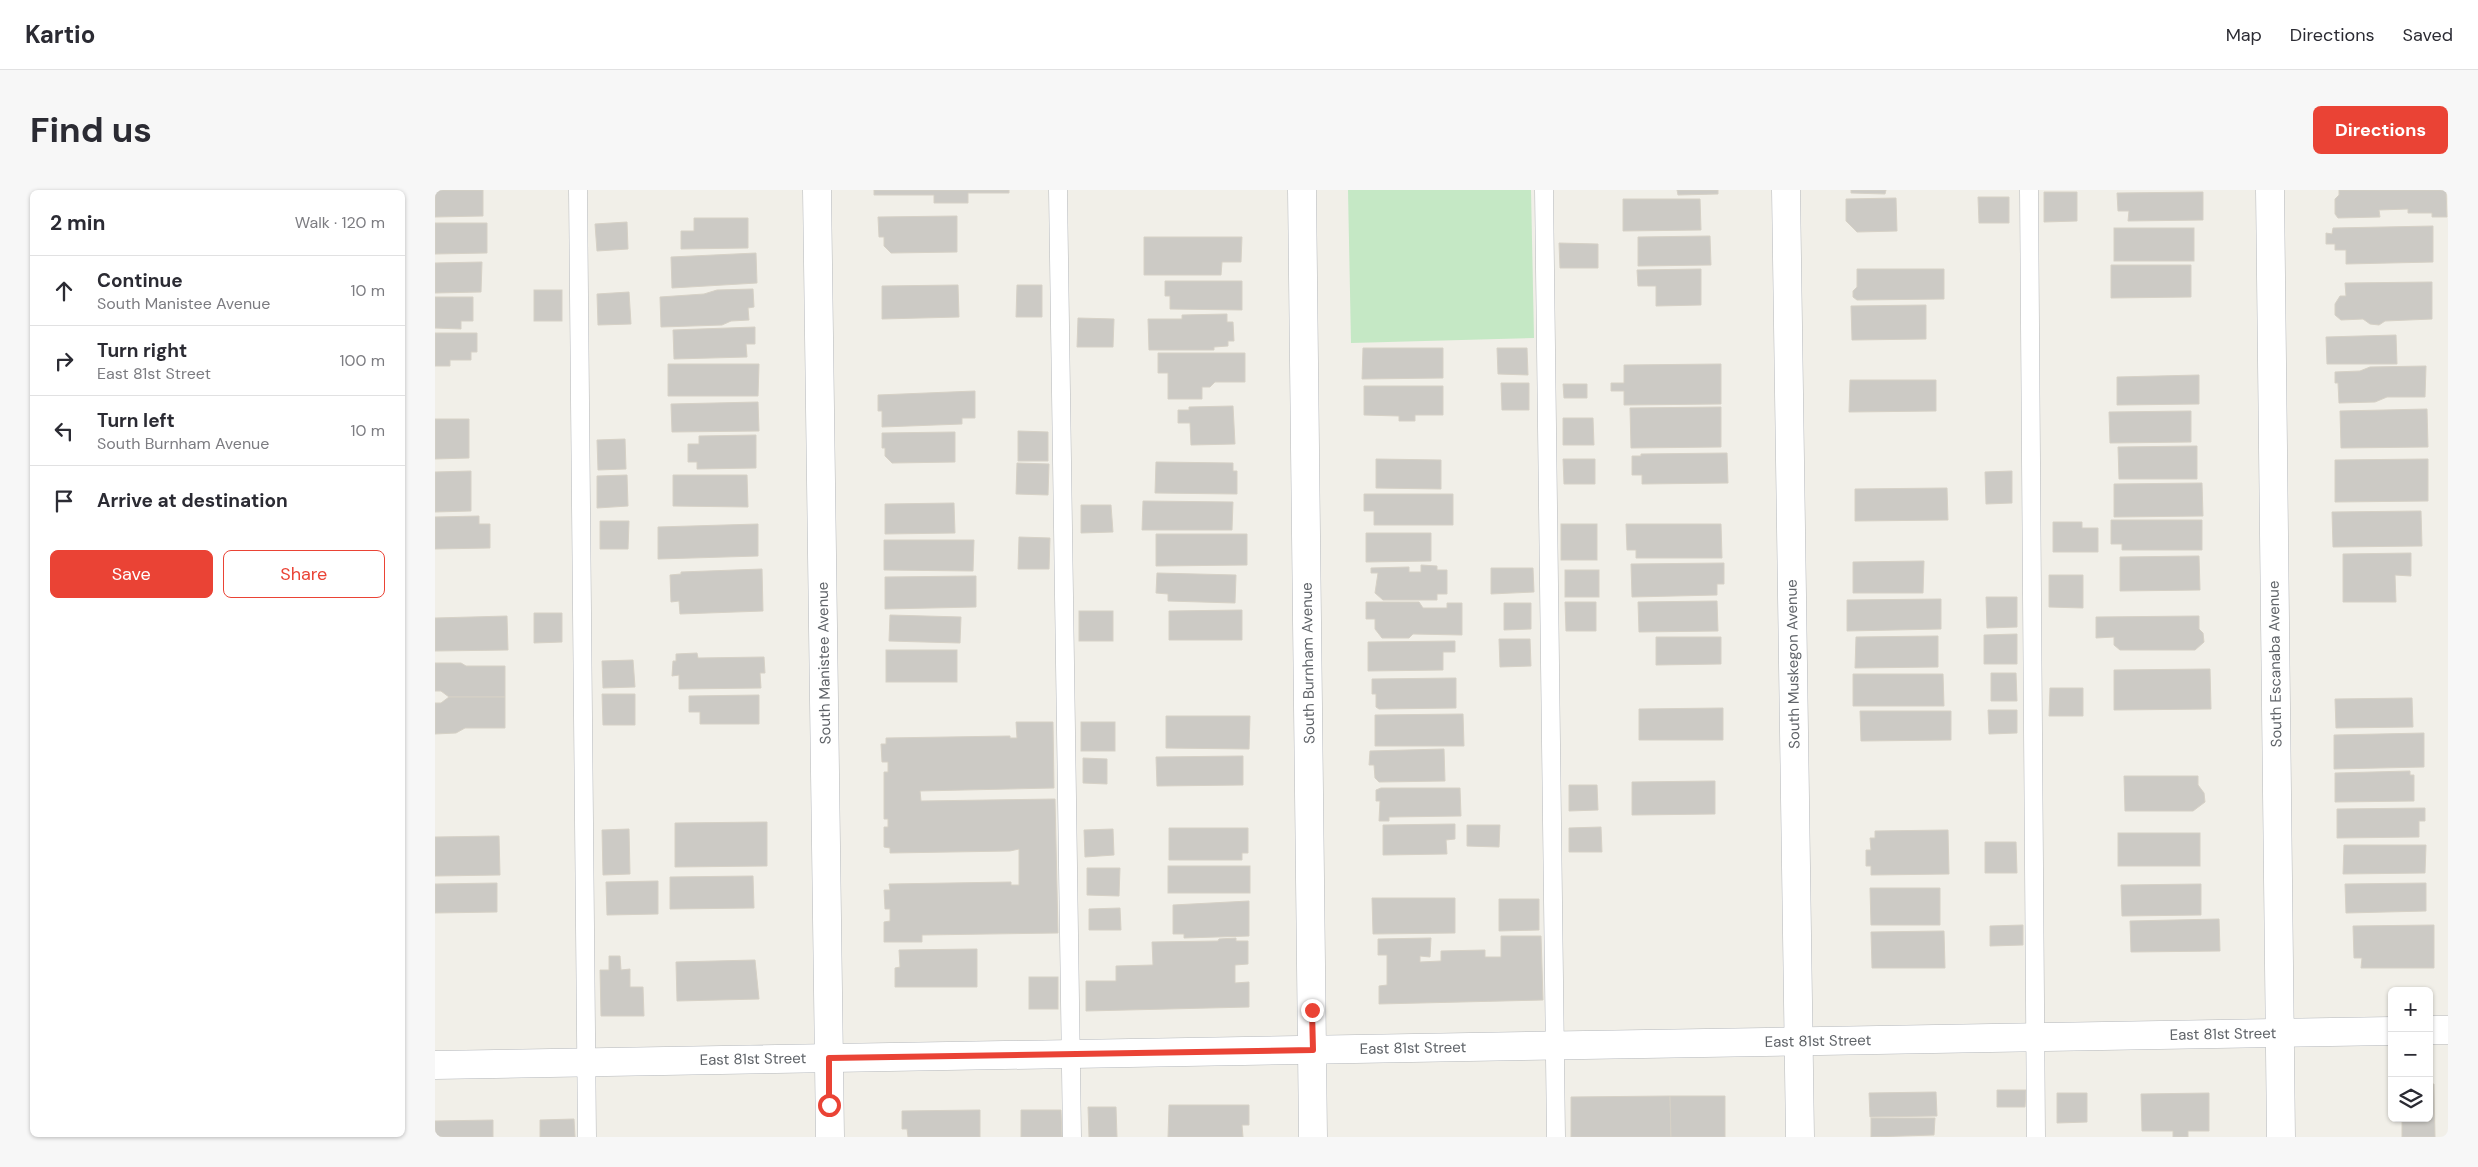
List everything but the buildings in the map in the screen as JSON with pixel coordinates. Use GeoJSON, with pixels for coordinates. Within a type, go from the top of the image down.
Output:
{"type":"FeatureCollection","features":[{"type":"Feature","properties":{"kind":"street","name":"South Manistee Avenue"},"geometry":{"type":"LineString","coordinates":[[817,190],[830,1137]]}},
{"type":"Feature","properties":{"kind":"street","name":"South Burnham Avenue"},"geometry":{"type":"LineString","coordinates":[[1302,190],[1313,1137]]}},
{"type":"Feature","properties":{"kind":"street","name":"South Muskegon Avenue"},"geometry":{"type":"LineString","coordinates":[[1786,190],[1800,1137]]}},
{"type":"Feature","properties":{"kind":"street","name":"South Escanaba Avenue"},"geometry":{"type":"LineString","coordinates":[[2271,190],[2281,1137]]}},
{"type":"Feature","properties":{"kind":"street"},"geometry":{"type":"LineString","coordinates":[[2433,1030],[2448,1030]]}},
{"type":"Feature","properties":{"kind":"street","name":"East 81st Street"},"geometry":{"type":"LineString","coordinates":[[435,1065],[2388,1031]]}},
{"type":"Feature","properties":{"kind":"lane"},"geometry":{"type":"LineString","coordinates":[[578,190],[587,1137]]}},
{"type":"Feature","properties":{"kind":"lane"},"geometry":{"type":"LineString","coordinates":[[1058,190],[1073,1137]]}},
{"type":"Feature","properties":{"kind":"lane"},"geometry":{"type":"LineString","coordinates":[[1543,190],[1556,1137]]}},
{"type":"Feature","properties":{"kind":"lane"},"geometry":{"type":"LineString","coordinates":[[2029,190],[2037,1137]]}},
{"type":"Feature","properties":{"kind":"green space"},"geometry":{"type":"Polygon","coordinates":[[[1348,190],[1531,190],[1534,338],[1351,343],[1348,190]]]}},
{"type":"Feature","properties":{"kind":"route"},"geometry":{"type":"LineString","coordinates":[[829,1105],[829,1058],[1313,1050],[1312,1010]]}}]}
